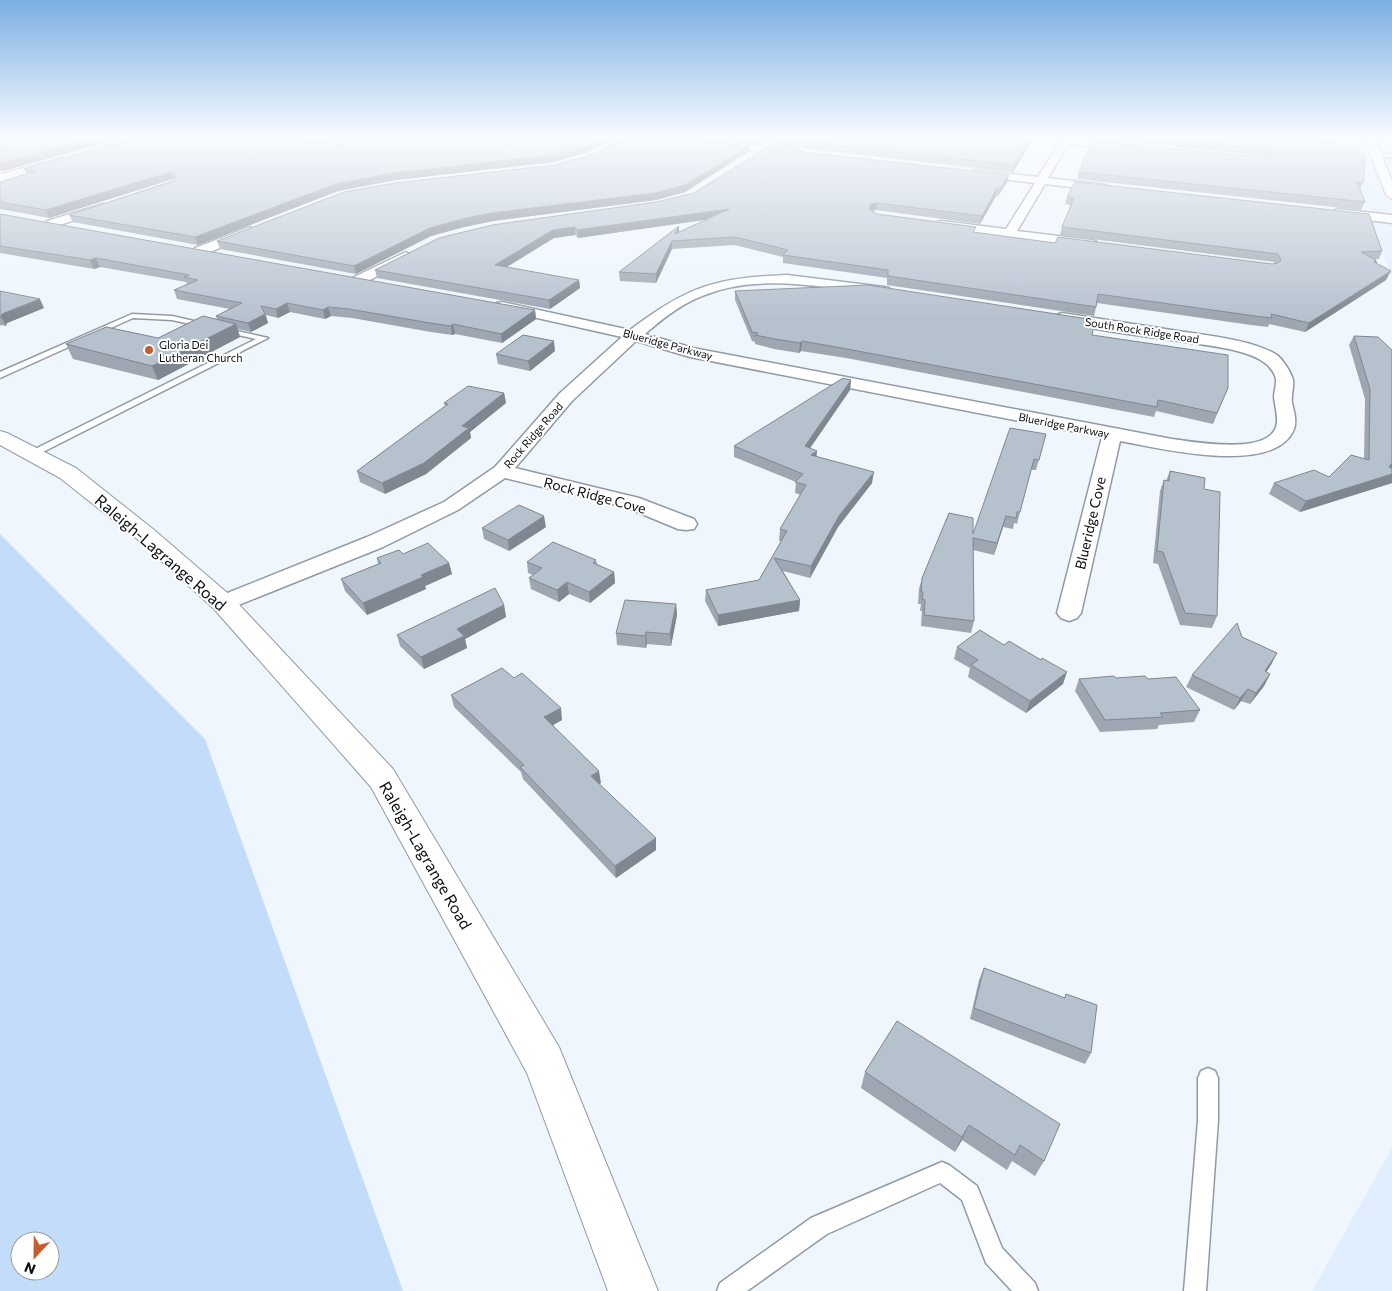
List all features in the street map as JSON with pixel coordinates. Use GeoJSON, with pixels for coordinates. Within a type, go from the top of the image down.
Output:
{"type":"FeatureCollection","features":[{"type":"Feature","properties":{"kind":"main road","name":"Raleigh-Lagrange Road"},"geometry":{"type":"LineString","coordinates":[[0,438],[68,473],[145,534],[223,603],[382,778],[544,1062],[633,1291]]}},
{"type":"Feature","properties":{"kind":"street"},"geometry":{"type":"LineString","coordinates":[[1010,233],[1031,198]]}},
{"type":"Feature","properties":{"kind":"street"},"geometry":{"type":"LineString","coordinates":[[51,224],[117,203]]}},
{"type":"Feature","properties":{"kind":"street"},"geometry":{"type":"LineString","coordinates":[[1326,212],[1392,220]]}},
{"type":"Feature","properties":{"kind":"street"},"geometry":{"type":"LineString","coordinates":[[35,221],[81,230]]}},
{"type":"Feature","properties":{"kind":"street"},"geometry":{"type":"LineString","coordinates":[[933,223],[1101,245]]}},
{"type":"Feature","properties":{"kind":"street"},"geometry":{"type":"LineString","coordinates":[[227,256],[193,250],[262,226]]}},
{"type":"Feature","properties":{"kind":"street"},"geometry":{"type":"LineString","coordinates":[[359,280],[421,248]]}},
{"type":"Feature","properties":{"kind":"street"},"geometry":{"type":"LineString","coordinates":[[340,277],[386,285]]}},
{"type":"Feature","properties":{"kind":"street","name":"Rock Ridge Road"},"geometry":{"type":"LineString","coordinates":[[223,603],[375,542],[451,506],[502,471],[566,397],[633,335],[664,311],[696,293],[717,286],[743,281],[787,279],[894,292]]}},
{"type":"Feature","properties":{"kind":"street","name":"Blueridge Parkway"},"geometry":{"type":"LineString","coordinates":[[487,304],[633,335],[690,352],[1112,434],[1216,450],[1249,449],[1271,443],[1281,436],[1286,427],[1282,389],[1285,382],[1281,371],[1271,359]]}},
{"type":"Feature","properties":{"kind":"street","name":"South Rock Ridge Road"},"geometry":{"type":"LineString","coordinates":[[1051,316],[1213,341],[1245,348],[1271,359]]}},
{"type":"Feature","properties":{"kind":"street","name":"Blueridge Cove"},"geometry":{"type":"LineString","coordinates":[[1069,613],[1112,434]]}},
{"type":"Feature","properties":{"kind":"street","name":"Rock Ridge Cove"},"geometry":{"type":"LineString","coordinates":[[502,471],[632,502],[686,524]]}},
{"type":"Feature","properties":{"kind":"lane"},"geometry":{"type":"LineString","coordinates":[[0,375],[132,316],[172,318],[264,338],[32,454]]}},
{"type":"Feature","properties":{"kind":"lane"},"geometry":{"type":"LineString","coordinates":[[1195,1291],[1208,1120],[1208,1078]]}},
{"type":"Feature","properties":{"kind":"lane"},"geometry":{"type":"LineString","coordinates":[[728,1291],[819,1226],[942,1172],[970,1193],[994,1255],[1027,1291]]}},
{"type":"Feature","properties":{"kind":"shaded area"},"geometry":{"type":"Polygon","coordinates":[[[1364,198],[1392,198],[1392,278],[1364,198]]]}},
{"type":"Feature","properties":{"kind":"shaded area"},"geometry":{"type":"Polygon","coordinates":[[[0,534],[205,739],[403,1291],[0,1291],[0,534]]]}},
{"type":"Feature","properties":{"kind":"shaded area"},"geometry":{"type":"Polygon","coordinates":[[[1392,1148],[1392,1291],[1312,1291],[1392,1148]]]}},
{"type":"Feature","properties":{"kind":"building"},"geometry":{"type":"Polygon","coordinates":[[[0,198],[85,198],[46,210],[0,202],[0,198]]]}},
{"type":"Feature","properties":{"kind":"building"},"geometry":{"type":"Polygon","coordinates":[[[121,198],[298,198],[195,237],[69,215],[121,198]]]}},
{"type":"Feature","properties":{"kind":"building"},"geometry":{"type":"Polygon","coordinates":[[[328,198],[612,198],[492,213],[462,219],[430,228],[354,266],[217,241],[328,198]]]}},
{"type":"Feature","properties":{"kind":"building"},"geometry":{"type":"Polygon","coordinates":[[[672,198],[992,198],[982,216],[877,203],[871,204],[869,209],[877,214],[976,227],[973,232],[1055,243],[1058,237],[1272,264],[1278,263],[1281,260],[1278,254],[1062,227],[1074,198],[1224,198],[1369,214],[1382,251],[1361,252],[1391,271],[1309,323],[1271,314],[1272,318],[1098,294],[1096,307],[888,276],[888,270],[783,255],[788,250],[735,237],[672,241],[656,274],[619,272],[679,226],[675,234],[729,209],[577,230],[575,227],[553,230],[495,265],[579,280],[549,300],[375,270],[439,238],[492,225],[672,198]]]}},
{"type":"Feature","properties":{"kind":"building"},"geometry":{"type":"Polygon","coordinates":[[[1329,198],[1363,198],[1365,202],[1329,198]]]}},
{"type":"Feature","properties":{"kind":"building"},"geometry":{"type":"Polygon","coordinates":[[[0,214],[535,310],[501,334],[453,324],[451,326],[430,323],[349,309],[328,307],[323,310],[287,303],[276,309],[261,306],[265,314],[248,323],[216,316],[242,303],[174,290],[198,280],[184,277],[189,275],[96,258],[90,260],[0,246],[0,214]]]}},
{"type":"Feature","properties":{"kind":"building"},"geometry":{"type":"Polygon","coordinates":[[[868,285],[1095,320],[1092,335],[1228,355],[1228,388],[1217,413],[1158,400],[1157,407],[847,349],[802,341],[800,343],[775,339],[755,335],[758,333],[752,332],[735,291],[868,285]]]}},
{"type":"Feature","properties":{"kind":"building"},"geometry":{"type":"Polygon","coordinates":[[[0,291],[40,299],[2,314],[0,317],[0,291]]]}},
{"type":"Feature","properties":{"kind":"building"},"geometry":{"type":"Polygon","coordinates":[[[203,316],[236,324],[152,366],[66,344],[106,327],[158,338],[203,316]]]}},
{"type":"Feature","properties":{"kind":"building"},"geometry":{"type":"Polygon","coordinates":[[[523,335],[554,341],[528,361],[496,354],[523,335]]]}},
{"type":"Feature","properties":{"kind":"building"},"geometry":{"type":"Polygon","coordinates":[[[1354,336],[1378,337],[1392,350],[1392,463],[1389,467],[1392,468],[1392,474],[1306,501],[1274,483],[1314,470],[1329,477],[1351,455],[1369,460],[1370,389],[1354,336]]]}},
{"type":"Feature","properties":{"kind":"building"},"geometry":{"type":"Polygon","coordinates":[[[843,378],[851,380],[805,446],[817,451],[811,455],[874,472],[839,516],[811,566],[774,558],[800,600],[718,615],[706,590],[759,580],[787,531],[780,529],[806,485],[795,482],[803,474],[734,446],[843,378]]]}},
{"type":"Feature","properties":{"kind":"building"},"geometry":{"type":"Polygon","coordinates":[[[468,386],[504,393],[462,426],[469,428],[424,463],[382,483],[357,471],[448,404],[444,403],[468,386]]]}},
{"type":"Feature","properties":{"kind":"building"},"geometry":{"type":"Polygon","coordinates":[[[1010,428],[1046,434],[1039,460],[1034,459],[1020,512],[1017,512],[1016,518],[1006,516],[997,543],[973,538],[974,621],[924,615],[925,600],[922,599],[923,592],[921,592],[922,578],[949,513],[973,518],[973,534],[1010,428]]]}},
{"type":"Feature","properties":{"kind":"building"},"geometry":{"type":"Polygon","coordinates":[[[1170,471],[1205,478],[1204,489],[1220,492],[1217,616],[1185,613],[1163,552],[1157,551],[1164,480],[1169,481],[1170,471]]]}},
{"type":"Feature","properties":{"kind":"building"},"geometry":{"type":"Polygon","coordinates":[[[519,505],[544,516],[508,540],[482,528],[519,505]]]}},
{"type":"Feature","properties":{"kind":"building"},"geometry":{"type":"Polygon","coordinates":[[[553,542],[596,560],[593,563],[614,572],[589,592],[567,582],[557,590],[529,578],[542,568],[527,562],[553,542]]]}},
{"type":"Feature","properties":{"kind":"building"},"geometry":{"type":"Polygon","coordinates":[[[428,543],[449,563],[421,575],[423,577],[363,603],[341,579],[381,563],[377,558],[399,550],[403,554],[428,543]]]}},
{"type":"Feature","properties":{"kind":"building"},"geometry":{"type":"Polygon","coordinates":[[[495,588],[504,605],[457,629],[464,636],[421,657],[397,635],[495,588]]]}},
{"type":"Feature","properties":{"kind":"building"},"geometry":{"type":"Polygon","coordinates":[[[625,600],[676,604],[670,634],[646,632],[645,636],[616,633],[625,600]]]}},
{"type":"Feature","properties":{"kind":"building"},"geometry":{"type":"Polygon","coordinates":[[[1237,623],[1242,637],[1277,653],[1265,671],[1270,674],[1256,693],[1248,689],[1240,698],[1192,675],[1237,623]]]}},
{"type":"Feature","properties":{"kind":"building"},"geometry":{"type":"Polygon","coordinates":[[[980,630],[1004,645],[1009,641],[1041,660],[1042,658],[1067,672],[1030,701],[971,665],[978,660],[957,647],[980,630]]]}},
{"type":"Feature","properties":{"kind":"building"},"geometry":{"type":"Polygon","coordinates":[[[502,668],[514,678],[522,673],[561,708],[544,717],[599,771],[591,776],[656,838],[615,866],[520,767],[524,765],[451,695],[502,668]]]}},
{"type":"Feature","properties":{"kind":"building"},"geometry":{"type":"Polygon","coordinates":[[[1114,676],[1116,678],[1145,676],[1148,679],[1176,677],[1200,710],[1160,713],[1163,717],[1105,720],[1079,679],[1114,676]]]}},
{"type":"Feature","properties":{"kind":"building"},"geometry":{"type":"Polygon","coordinates":[[[984,968],[1065,998],[1066,994],[1097,1005],[1091,1053],[974,1008],[984,968]]]}},
{"type":"Feature","properties":{"kind":"building"},"geometry":{"type":"Polygon","coordinates":[[[897,1021],[1060,1124],[1044,1161],[1020,1145],[1015,1155],[969,1125],[962,1137],[865,1072],[897,1021]]]}},
{"type":"Feature","properties":{"kind":"place","name":"Gloria Dei Lutheran Church"},"geometry":{"type":"Point","coordinates":[149,350]}}]}
